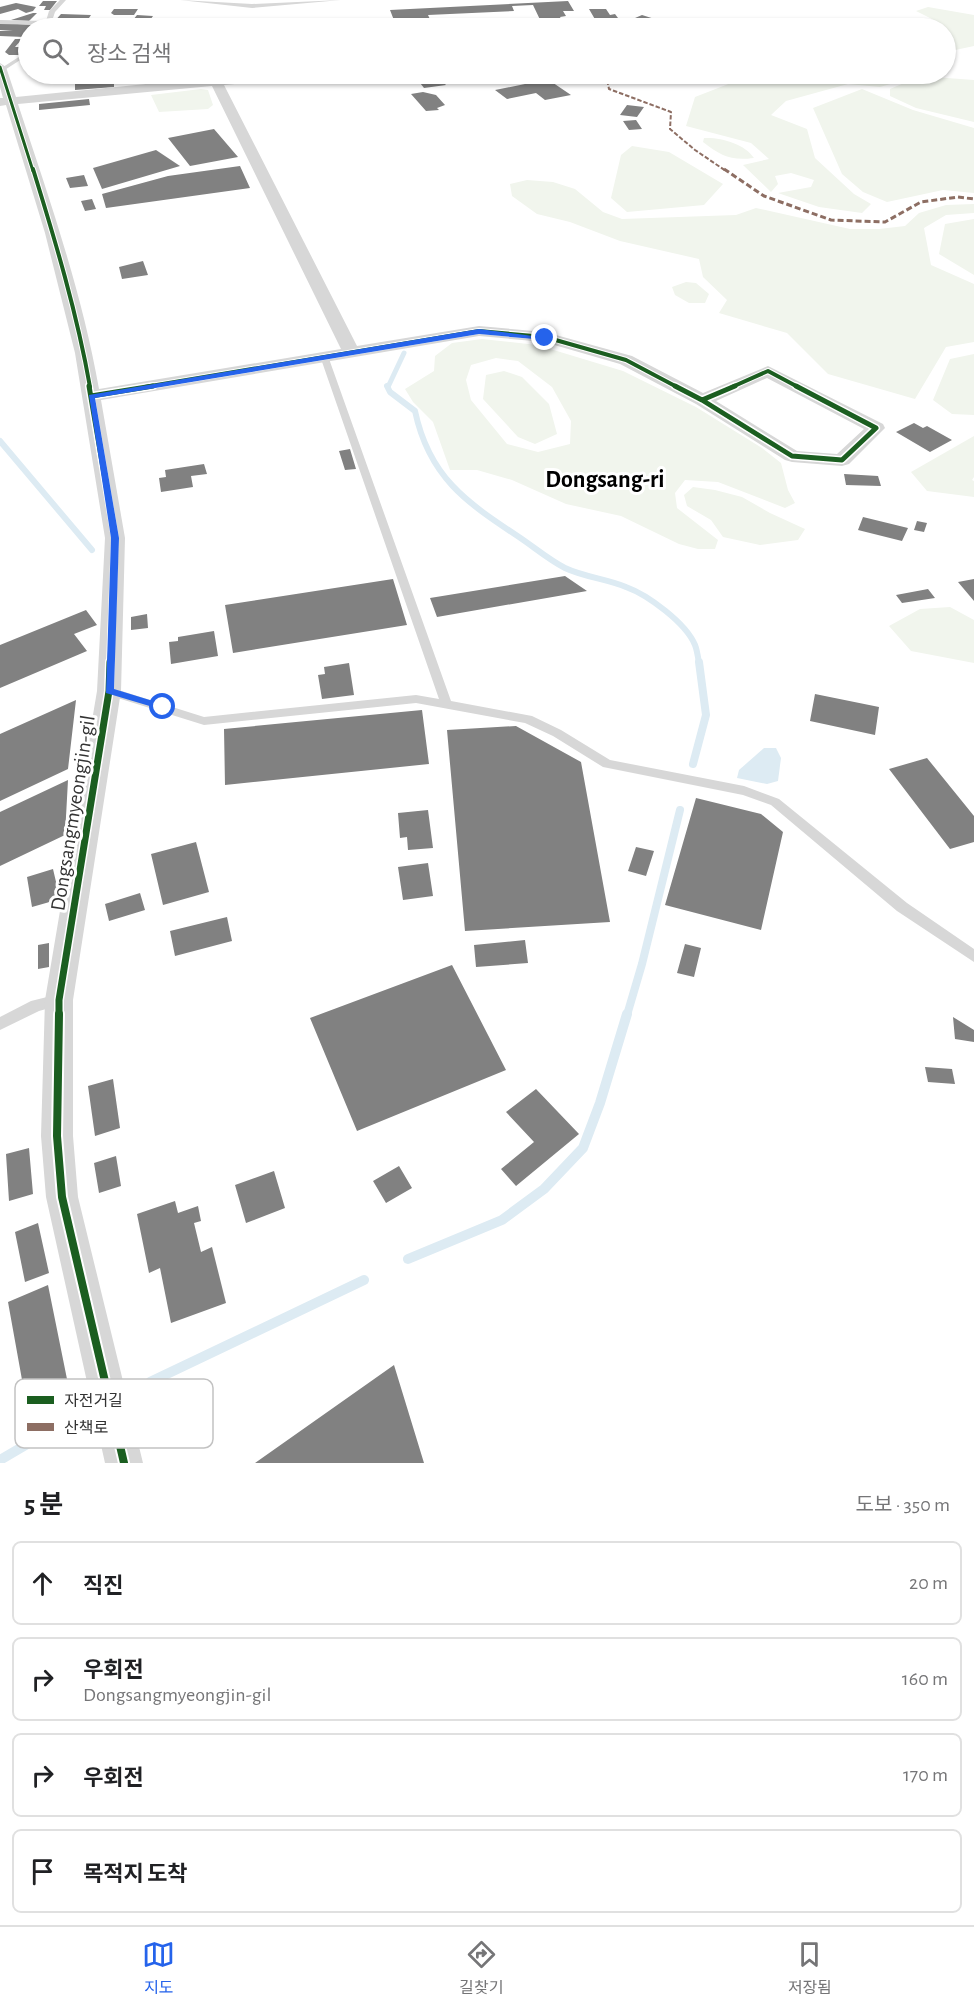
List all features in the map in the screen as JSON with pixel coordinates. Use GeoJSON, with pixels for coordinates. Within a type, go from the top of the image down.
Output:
{"type":"FeatureCollection","features":[{"type":"Feature","properties":{"kind":"street","name":"Dongsangmyeongjin-gil"},"geometry":{"type":"LineString","coordinates":[[1,69],[5,101],[53,233],[84,353],[115,538],[109,691],[59,1000],[57,1136],[62,1197],[104,1379]]}},
{"type":"Feature","properties":{"kind":"street"},"geometry":{"type":"LineString","coordinates":[[5,101],[184,84]]}},
{"type":"Feature","properties":{"kind":"street"},"geometry":{"type":"LineString","coordinates":[[217,84],[351,352]]}},
{"type":"Feature","properties":{"kind":"street"},"geometry":{"type":"LineString","coordinates":[[91,396],[479,332],[545,338],[626,360],[702,400],[792,456],[842,460],[876,428],[768,371],[702,400]]}},
{"type":"Feature","properties":{"kind":"street","name":"Dongsangmyeongjin-gil"},"geometry":{"type":"LineString","coordinates":[[121,1448],[124,1463]]}},
{"type":"Feature","properties":{"kind":"lane"},"geometry":{"type":"LineString","coordinates":[[50,18],[52,11],[63,0]]}},
{"type":"Feature","properties":{"kind":"lane"},"geometry":{"type":"LineString","coordinates":[[183,0],[252,6],[338,0]]}},
{"type":"Feature","properties":{"kind":"lane"},"geometry":{"type":"LineString","coordinates":[[0,22],[18,24]]}},
{"type":"Feature","properties":{"kind":"lane"},"geometry":{"type":"LineString","coordinates":[[1,69],[18,58]]}},
{"type":"Feature","properties":{"kind":"lane"},"geometry":{"type":"LineString","coordinates":[[324,356],[447,706]]}},
{"type":"Feature","properties":{"kind":"lane"},"geometry":{"type":"LineString","coordinates":[[109,691],[204,721],[416,699],[528,719],[557,733],[607,764],[744,791],[774,802],[902,907],[974,956]]}},
{"type":"Feature","properties":{"kind":"lane"},"geometry":{"type":"LineString","coordinates":[[0,1024],[36,1005],[59,1000]]}},
{"type":"Feature","properties":{"kind":"shaded area"},"geometry":{"type":"Polygon","coordinates":[[[928,7],[974,15],[974,46],[956,50],[956,18],[930,18],[916,11],[928,7]]]}},
{"type":"Feature","properties":{"kind":"shaded area"},"geometry":{"type":"Polygon","coordinates":[[[956,79],[974,80],[974,122],[916,108],[890,96],[890,89],[902,84],[956,84],[956,79]]]}},
{"type":"Feature","properties":{"kind":"shaded area"},"geometry":{"type":"Polygon","coordinates":[[[728,84],[848,84],[786,101],[771,115],[807,129],[815,158],[854,194],[871,204],[862,213],[819,207],[778,193],[811,187],[814,180],[791,173],[775,176],[778,184],[771,192],[743,165],[769,159],[751,143],[686,126],[695,97],[728,84]]]}},
{"type":"Feature","properties":{"kind":"shaded area"},"geometry":{"type":"Polygon","coordinates":[[[848,84],[890,84],[880,87],[848,84]]]}},
{"type":"Feature","properties":{"kind":"shaded area"},"geometry":{"type":"Polygon","coordinates":[[[862,89],[913,110],[974,128],[974,193],[943,190],[887,202],[863,192],[842,174],[813,108],[862,89]]]}},
{"type":"Feature","properties":{"kind":"shaded area"},"geometry":{"type":"Polygon","coordinates":[[[208,90],[213,105],[208,109],[159,112],[151,95],[208,90]]]}},
{"type":"Feature","properties":{"kind":"shaded area"},"geometry":{"type":"Polygon","coordinates":[[[704,138],[732,142],[745,149],[754,158],[739,159],[727,156],[703,142],[704,138]]]}},
{"type":"Feature","properties":{"kind":"shaded area"},"geometry":{"type":"Polygon","coordinates":[[[632,146],[669,152],[723,184],[704,205],[627,212],[611,198],[621,155],[632,146]]]}},
{"type":"Feature","properties":{"kind":"shaded area"},"geometry":{"type":"Polygon","coordinates":[[[527,180],[553,182],[575,189],[603,212],[622,219],[736,215],[756,208],[850,229],[879,229],[905,226],[919,213],[946,205],[974,204],[974,213],[946,215],[924,228],[931,265],[974,284],[974,342],[946,347],[915,399],[828,374],[787,333],[719,313],[727,300],[703,277],[699,259],[620,241],[570,222],[537,214],[512,196],[510,184],[527,180]]]}},
{"type":"Feature","properties":{"kind":"shaded area"},"geometry":{"type":"Polygon","coordinates":[[[974,219],[974,275],[939,254],[945,224],[974,219]]]}},
{"type":"Feature","properties":{"kind":"shaded area"},"geometry":{"type":"Polygon","coordinates":[[[686,282],[696,283],[709,294],[705,303],[689,303],[675,295],[672,287],[686,282]]]}},
{"type":"Feature","properties":{"kind":"shaded area"},"geometry":{"type":"Polygon","coordinates":[[[482,339],[537,345],[623,371],[696,407],[762,448],[781,463],[788,490],[795,503],[785,508],[718,482],[685,480],[675,493],[677,508],[718,540],[715,549],[698,549],[679,544],[621,516],[566,504],[512,480],[477,470],[450,470],[433,422],[413,402],[405,389],[434,371],[435,356],[452,343],[482,339]],[[496,358],[471,365],[466,380],[471,400],[507,444],[538,452],[570,444],[571,421],[552,387],[518,361],[496,358]]]}},
{"type":"Feature","properties":{"kind":"shaded area"},"geometry":{"type":"Polygon","coordinates":[[[974,354],[974,415],[952,414],[933,400],[950,359],[974,354]]]}},
{"type":"Feature","properties":{"kind":"shaded area"},"geometry":{"type":"Polygon","coordinates":[[[504,371],[522,377],[549,404],[557,434],[535,444],[518,437],[483,399],[486,375],[504,371]]]}},
{"type":"Feature","properties":{"kind":"shaded area"},"geometry":{"type":"Polygon","coordinates":[[[974,436],[974,477],[972,480],[974,481],[974,497],[927,491],[911,472],[974,436]]]}},
{"type":"Feature","properties":{"kind":"shaded area"},"geometry":{"type":"Polygon","coordinates":[[[693,487],[742,497],[805,529],[798,540],[760,545],[723,537],[711,520],[687,506],[684,495],[693,487]]]}},
{"type":"Feature","properties":{"kind":"shaded area"},"geometry":{"type":"Polygon","coordinates":[[[950,607],[974,620],[974,663],[911,651],[889,626],[920,609],[950,607]]]}},
{"type":"Feature","properties":{"kind":"shaded area"},"geometry":{"type":"Polygon","coordinates":[[[764,748],[776,748],[781,758],[778,781],[767,784],[737,778],[739,770],[764,748]]]}},
{"type":"Feature","properties":{"kind":"building"},"geometry":{"type":"Polygon","coordinates":[[[43,1],[57,1],[50,10],[44,10],[46,6],[39,6],[43,1]]]}},
{"type":"Feature","properties":{"kind":"building"},"geometry":{"type":"Polygon","coordinates":[[[568,1],[574,11],[563,11],[566,16],[561,18],[539,18],[533,5],[512,6],[514,11],[428,15],[429,18],[393,18],[390,10],[568,1]]]}},
{"type":"Feature","properties":{"kind":"building"},"geometry":{"type":"Polygon","coordinates":[[[16,3],[36,7],[33,11],[26,13],[18,9],[0,14],[0,7],[16,3]]]}},
{"type":"Feature","properties":{"kind":"building"},"geometry":{"type":"Polygon","coordinates":[[[114,9],[138,9],[134,15],[114,15],[111,13],[114,9]]]}},
{"type":"Feature","properties":{"kind":"building"},"geometry":{"type":"Polygon","coordinates":[[[589,9],[606,9],[610,15],[615,14],[618,18],[613,18],[594,18],[589,9]]]}},
{"type":"Feature","properties":{"kind":"building"},"geometry":{"type":"Polygon","coordinates":[[[33,13],[37,13],[32,18],[11,20],[33,13]]]}},
{"type":"Feature","properties":{"kind":"building"},"geometry":{"type":"Polygon","coordinates":[[[61,14],[91,15],[89,18],[57,18],[61,14]]]}},
{"type":"Feature","properties":{"kind":"building"},"geometry":{"type":"Polygon","coordinates":[[[137,15],[153,16],[152,18],[135,18],[137,15]]]}},
{"type":"Feature","properties":{"kind":"building"},"geometry":{"type":"Polygon","coordinates":[[[642,15],[652,18],[635,18],[642,15]]]}},
{"type":"Feature","properties":{"kind":"building"},"geometry":{"type":"Polygon","coordinates":[[[0,23],[18,24],[18,37],[0,36],[0,31],[13,30],[0,30],[0,23]]]}},
{"type":"Feature","properties":{"kind":"building"},"geometry":{"type":"Polygon","coordinates":[[[15,39],[18,39],[15,47],[18,47],[18,55],[9,55],[5,52],[15,39]]]}},
{"type":"Feature","properties":{"kind":"building"},"geometry":{"type":"Polygon","coordinates":[[[75,84],[114,84],[114,87],[75,90],[75,84]]]}},
{"type":"Feature","properties":{"kind":"building"},"geometry":{"type":"Polygon","coordinates":[[[421,84],[446,85],[424,88],[421,84]]]}},
{"type":"Feature","properties":{"kind":"building"},"geometry":{"type":"Polygon","coordinates":[[[525,84],[555,84],[571,95],[545,100],[536,93],[507,99],[495,90],[525,84]]]}},
{"type":"Feature","properties":{"kind":"building"},"geometry":{"type":"Polygon","coordinates":[[[423,92],[436,95],[445,105],[437,108],[439,110],[426,111],[411,94],[423,92]]]}},
{"type":"Feature","properties":{"kind":"building"},"geometry":{"type":"Polygon","coordinates":[[[89,99],[90,105],[39,110],[39,104],[89,99]]]}},
{"type":"Feature","properties":{"kind":"building"},"geometry":{"type":"Polygon","coordinates":[[[627,105],[644,107],[637,117],[620,115],[627,105]]]}},
{"type":"Feature","properties":{"kind":"building"},"geometry":{"type":"Polygon","coordinates":[[[636,120],[642,129],[629,130],[623,121],[636,120]]]}},
{"type":"Feature","properties":{"kind":"building"},"geometry":{"type":"Polygon","coordinates":[[[214,129],[238,157],[190,166],[168,138],[214,129]]]}},
{"type":"Feature","properties":{"kind":"building"},"geometry":{"type":"Polygon","coordinates":[[[156,150],[180,166],[102,189],[93,168],[156,150]]]}},
{"type":"Feature","properties":{"kind":"building"},"geometry":{"type":"Polygon","coordinates":[[[240,166],[250,188],[106,208],[102,194],[168,176],[240,166]]]}},
{"type":"Feature","properties":{"kind":"building"},"geometry":{"type":"Polygon","coordinates":[[[84,175],[88,186],[70,188],[66,178],[84,175]]]}},
{"type":"Feature","properties":{"kind":"building"},"geometry":{"type":"Polygon","coordinates":[[[92,199],[96,209],[85,211],[81,201],[92,199]]]}},
{"type":"Feature","properties":{"kind":"building"},"geometry":{"type":"Polygon","coordinates":[[[143,261],[148,275],[122,279],[119,267],[143,261]]]}},
{"type":"Feature","properties":{"kind":"building"},"geometry":{"type":"Polygon","coordinates":[[[914,423],[923,428],[927,426],[952,440],[930,452],[896,432],[914,423]]]}},
{"type":"Feature","properties":{"kind":"building"},"geometry":{"type":"Polygon","coordinates":[[[350,449],[356,469],[345,470],[339,451],[350,449]]]}},
{"type":"Feature","properties":{"kind":"building"},"geometry":{"type":"Polygon","coordinates":[[[204,464],[207,474],[191,476],[193,487],[161,492],[159,478],[166,477],[165,470],[204,464]]]}},
{"type":"Feature","properties":{"kind":"building"},"geometry":{"type":"Polygon","coordinates":[[[844,474],[878,476],[881,486],[846,485],[844,474]]]}},
{"type":"Feature","properties":{"kind":"building"},"geometry":{"type":"Polygon","coordinates":[[[863,517],[908,528],[902,541],[858,530],[863,517]]]}},
{"type":"Feature","properties":{"kind":"building"},"geometry":{"type":"Polygon","coordinates":[[[917,521],[927,523],[924,532],[914,530],[917,521]]]}},
{"type":"Feature","properties":{"kind":"building"},"geometry":{"type":"Polygon","coordinates":[[[565,576],[587,591],[437,617],[430,598],[565,576]]]}},
{"type":"Feature","properties":{"kind":"building"},"geometry":{"type":"Polygon","coordinates":[[[393,579],[407,625],[233,653],[225,605],[393,579]]]}},
{"type":"Feature","properties":{"kind":"building"},"geometry":{"type":"Polygon","coordinates":[[[974,579],[974,601],[958,582],[974,579]]]}},
{"type":"Feature","properties":{"kind":"building"},"geometry":{"type":"Polygon","coordinates":[[[928,589],[935,598],[902,603],[896,595],[928,589]]]}},
{"type":"Feature","properties":{"kind":"building"},"geometry":{"type":"Polygon","coordinates":[[[86,610],[97,625],[74,634],[87,651],[0,688],[0,645],[86,610]]]}},
{"type":"Feature","properties":{"kind":"building"},"geometry":{"type":"Polygon","coordinates":[[[147,614],[148,628],[131,630],[131,617],[147,614]]]}},
{"type":"Feature","properties":{"kind":"building"},"geometry":{"type":"Polygon","coordinates":[[[214,631],[218,656],[171,664],[169,642],[178,641],[178,637],[214,631]]]}},
{"type":"Feature","properties":{"kind":"building"},"geometry":{"type":"Polygon","coordinates":[[[349,663],[354,695],[322,699],[318,675],[325,674],[324,667],[349,663]]]}},
{"type":"Feature","properties":{"kind":"building"},"geometry":{"type":"Polygon","coordinates":[[[815,694],[879,707],[875,735],[810,721],[815,694]]]}},
{"type":"Feature","properties":{"kind":"building"},"geometry":{"type":"Polygon","coordinates":[[[76,700],[68,769],[0,801],[0,734],[76,700]]]}},
{"type":"Feature","properties":{"kind":"building"},"geometry":{"type":"Polygon","coordinates":[[[422,710],[429,764],[225,785],[224,729],[422,710]]]}},
{"type":"Feature","properties":{"kind":"building"},"geometry":{"type":"Polygon","coordinates":[[[516,726],[581,762],[610,922],[465,931],[447,730],[516,726]]]}},
{"type":"Feature","properties":{"kind":"building"},"geometry":{"type":"Polygon","coordinates":[[[927,758],[974,816],[974,842],[950,849],[889,769],[927,758]]]}},
{"type":"Feature","properties":{"kind":"building"},"geometry":{"type":"Polygon","coordinates":[[[68,780],[65,835],[0,866],[0,812],[68,780]]]}},
{"type":"Feature","properties":{"kind":"building"},"geometry":{"type":"Polygon","coordinates":[[[696,798],[761,814],[783,832],[761,930],[665,905],[696,798]]]}},
{"type":"Feature","properties":{"kind":"building"},"geometry":{"type":"Polygon","coordinates":[[[428,810],[433,848],[408,850],[407,837],[400,838],[398,813],[428,810]]]}},
{"type":"Feature","properties":{"kind":"building"},"geometry":{"type":"Polygon","coordinates":[[[196,842],[209,892],[163,905],[151,854],[196,842]]]}},
{"type":"Feature","properties":{"kind":"building"},"geometry":{"type":"Polygon","coordinates":[[[636,847],[654,851],[646,876],[628,871],[636,847]]]}},
{"type":"Feature","properties":{"kind":"building"},"geometry":{"type":"Polygon","coordinates":[[[428,863],[433,896],[403,900],[398,867],[428,863]]]}},
{"type":"Feature","properties":{"kind":"building"},"geometry":{"type":"Polygon","coordinates":[[[53,869],[60,899],[32,907],[27,877],[53,869]]]}},
{"type":"Feature","properties":{"kind":"building"},"geometry":{"type":"Polygon","coordinates":[[[140,893],[145,910],[109,921],[105,904],[140,893]]]}},
{"type":"Feature","properties":{"kind":"building"},"geometry":{"type":"Polygon","coordinates":[[[227,917],[232,941],[175,956],[170,931],[227,917]]]}},
{"type":"Feature","properties":{"kind":"building"},"geometry":{"type":"Polygon","coordinates":[[[525,940],[528,963],[476,967],[474,945],[525,940]]]}},
{"type":"Feature","properties":{"kind":"building"},"geometry":{"type":"Polygon","coordinates":[[[49,943],[49,967],[38,969],[38,945],[49,943]]]}},
{"type":"Feature","properties":{"kind":"building"},"geometry":{"type":"Polygon","coordinates":[[[685,944],[701,948],[694,977],[677,973],[685,944]]]}},
{"type":"Feature","properties":{"kind":"building"},"geometry":{"type":"Polygon","coordinates":[[[452,965],[506,1070],[357,1131],[310,1018],[452,965]]]}},
{"type":"Feature","properties":{"kind":"building"},"geometry":{"type":"Polygon","coordinates":[[[953,1017],[974,1030],[974,1042],[955,1039],[953,1017]]]}},
{"type":"Feature","properties":{"kind":"building"},"geometry":{"type":"Polygon","coordinates":[[[925,1067],[952,1069],[955,1084],[928,1082],[925,1067]]]}},
{"type":"Feature","properties":{"kind":"building"},"geometry":{"type":"Polygon","coordinates":[[[113,1079],[120,1128],[95,1136],[88,1086],[113,1079]]]}},
{"type":"Feature","properties":{"kind":"building"},"geometry":{"type":"Polygon","coordinates":[[[536,1089],[579,1134],[516,1186],[501,1169],[534,1142],[506,1112],[536,1089]]]}},
{"type":"Feature","properties":{"kind":"building"},"geometry":{"type":"Polygon","coordinates":[[[29,1148],[33,1194],[9,1201],[6,1154],[29,1148]]]}},
{"type":"Feature","properties":{"kind":"building"},"geometry":{"type":"Polygon","coordinates":[[[116,1156],[121,1186],[99,1193],[94,1163],[116,1156]]]}},
{"type":"Feature","properties":{"kind":"building"},"geometry":{"type":"Polygon","coordinates":[[[399,1166],[412,1188],[386,1203],[373,1181],[399,1166]]]}},
{"type":"Feature","properties":{"kind":"building"},"geometry":{"type":"Polygon","coordinates":[[[274,1171],[285,1208],[246,1223],[235,1185],[274,1171]]]}},
{"type":"Feature","properties":{"kind":"building"},"geometry":{"type":"Polygon","coordinates":[[[175,1201],[178,1213],[198,1206],[201,1221],[194,1223],[201,1252],[212,1247],[226,1303],[171,1323],[160,1268],[149,1273],[137,1214],[175,1201]]]}},
{"type":"Feature","properties":{"kind":"building"},"geometry":{"type":"Polygon","coordinates":[[[38,1223],[49,1273],[25,1282],[15,1232],[38,1223]]]}},
{"type":"Feature","properties":{"kind":"building"},"geometry":{"type":"Polygon","coordinates":[[[48,1285],[67,1379],[22,1379],[8,1302],[48,1285]]]}},
{"type":"Feature","properties":{"kind":"building"},"geometry":{"type":"Polygon","coordinates":[[[394,1365],[424,1463],[255,1463],[394,1365]]]}},
{"type":"Feature","properties":{"kind":"waterway"},"geometry":{"type":"LineString","coordinates":[[388,387],[404,353]]}},
{"type":"Feature","properties":{"kind":"waterway"},"geometry":{"type":"LineString","coordinates":[[387,386],[390,392],[415,411],[421,434],[430,454],[440,471],[466,499],[559,565],[580,574],[626,587],[655,603],[684,628],[696,647],[699,663]]}},
{"type":"Feature","properties":{"kind":"waterway"},"geometry":{"type":"LineString","coordinates":[[0,441],[92,550]]}},
{"type":"Feature","properties":{"kind":"waterway"},"geometry":{"type":"LineString","coordinates":[[693,764],[706,715],[699,662]]}},
{"type":"Feature","properties":{"kind":"waterway"},"geometry":{"type":"LineString","coordinates":[[627,1015],[680,810]]}},
{"type":"Feature","properties":{"kind":"waterway"},"geometry":{"type":"LineString","coordinates":[[408,1259],[502,1220],[544,1189],[583,1148],[600,1103],[627,1014]]}},
{"type":"Feature","properties":{"kind":"waterway"},"geometry":{"type":"LineString","coordinates":[[156,1379],[364,1280]]}},
{"type":"Feature","properties":{"kind":"waterway"},"geometry":{"type":"LineString","coordinates":[[0,1460],[20,1448]]}},
{"type":"Feature","properties":{"kind":"marked path"},"geometry":{"type":"LineString","coordinates":[[608,84],[609,89],[671,112],[670,129],[695,150],[764,196],[831,220],[885,222],[921,202],[958,197],[974,199]]}},
{"type":"Feature","properties":{"kind":"cycle path"},"geometry":{"type":"LineString","coordinates":[[0,67],[53,233],[84,353],[115,538],[109,691],[59,1000],[57,1136],[62,1197],[104,1379]]}},
{"type":"Feature","properties":{"kind":"cycle path"},"geometry":{"type":"LineString","coordinates":[[91,396],[479,331],[545,337],[626,360],[702,400],[792,456],[842,460],[876,428],[768,371],[702,400]]}},
{"type":"Feature","properties":{"kind":"cycle path"},"geometry":{"type":"LineString","coordinates":[[121,1448],[124,1463]]}},
{"type":"Feature","properties":{"kind":"district","name":"Dongsang-ri"},"geometry":{"type":"Point","coordinates":[605,480]}},
{"type":"Feature","properties":{"kind":"route"},"geometry":{"type":"LineString","coordinates":[[163,707],[109,691],[115,538],[91,396],[479,332],[545,338]]}}]}
